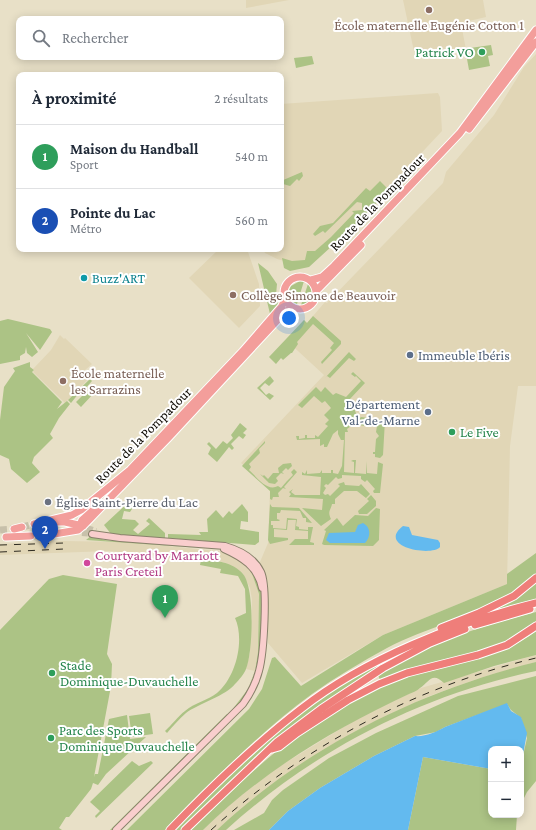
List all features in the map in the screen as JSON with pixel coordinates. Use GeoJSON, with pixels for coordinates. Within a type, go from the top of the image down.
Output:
{"type":"FeatureCollection","features":[{"type":"Feature","properties":{"kind":"highway"},"geometry":{"type":"LineString","coordinates":[[376,662],[383,655],[413,640],[514,596],[536,578]]}},
{"type":"Feature","properties":{"kind":"highway"},"geometry":{"type":"LineString","coordinates":[[170,830],[214,784],[301,708],[376,662],[450,629],[502,611],[536,603]]}},
{"type":"Feature","properties":{"kind":"highway"},"geometry":{"type":"LineString","coordinates":[[185,830],[283,738],[321,708],[383,668],[472,626],[536,608]]}},
{"type":"Feature","properties":{"kind":"highway"},"geometry":{"type":"LineString","coordinates":[[272,749],[279,747],[297,733],[348,700],[379,684],[406,673],[478,655],[507,645],[536,626]]}},
{"type":"Feature","properties":{"kind":"main road"},"geometry":{"type":"LineString","coordinates":[[442,155],[536,30]]}},
{"type":"Feature","properties":{"kind":"main road"},"geometry":{"type":"LineString","coordinates":[[442,155],[463,136],[536,42]]}},
{"type":"Feature","properties":{"kind":"main road","name":"Route de la Pompadour"},"geometry":{"type":"LineString","coordinates":[[311,280],[322,277],[334,266],[442,155]]}},
{"type":"Feature","properties":{"kind":"main road","name":"Route de la Pompadour"},"geometry":{"type":"LineString","coordinates":[[316,290],[442,155]]}},
{"type":"Feature","properties":{"kind":"main road"},"geometry":{"type":"LineString","coordinates":[[302,276],[311,280],[316,290],[315,300],[309,306],[300,309],[293,308],[285,299],[285,286],[292,278],[302,276]]}},
{"type":"Feature","properties":{"kind":"main road","name":"Route de la Pompadour"},"geometry":{"type":"LineString","coordinates":[[285,299],[282,306],[243,351],[130,470],[83,509],[72,515],[38,523],[65,522],[82,528],[286,311],[293,308]]}},
{"type":"Feature","properties":{"kind":"main road"},"geometry":{"type":"LineString","coordinates":[[48,535],[82,528],[146,458],[147,453]]}},
{"type":"Feature","properties":{"kind":"main road"},"geometry":{"type":"LineString","coordinates":[[14,530],[22,527]]}},
{"type":"Feature","properties":{"kind":"main road"},"geometry":{"type":"LineString","coordinates":[[96,533],[120,538],[214,546],[234,553],[252,563],[261,584],[264,599],[262,658],[253,689],[243,704],[116,830]]}},
{"type":"Feature","properties":{"kind":"main road"},"geometry":{"type":"LineString","coordinates":[[6,537],[31,536]]}},
{"type":"Feature","properties":{"kind":"shaded area"},"geometry":{"type":"Polygon","coordinates":[[[246,0],[289,0],[246,8],[246,0]]]}},
{"type":"Feature","properties":{"kind":"shaded area"},"geometry":{"type":"Polygon","coordinates":[[[403,0],[483,0],[486,17],[461,23],[466,50],[415,56],[403,0]]]}},
{"type":"Feature","properties":{"kind":"shaded area"},"geometry":{"type":"Polygon","coordinates":[[[536,54],[536,386],[518,386],[510,446],[507,584],[383,635],[302,683],[268,643],[268,584],[260,562],[268,543],[270,491],[241,463],[324,375],[286,340],[304,320],[307,323],[325,302],[327,303],[443,183],[446,172],[494,115],[524,67],[536,54]]]}},
{"type":"Feature","properties":{"kind":"shaded area"},"geometry":{"type":"Polygon","coordinates":[[[438,93],[440,97],[442,131],[382,195],[372,201],[303,262],[292,263],[277,259],[264,252],[284,252],[284,104],[438,93]]]}},
{"type":"Feature","properties":{"kind":"shaded area","name":"Collège Simone de Beauvoir"},"geometry":{"type":"Polygon","coordinates":[[[216,252],[248,252],[259,284],[260,306],[239,328],[189,278],[216,252]]]}},
{"type":"Feature","properties":{"kind":"shaded area"},"geometry":{"type":"Polygon","coordinates":[[[60,335],[92,364],[84,371],[89,378],[65,403],[33,372],[33,369],[51,350],[60,335]]]}},
{"type":"Feature","properties":{"kind":"shaded area"},"geometry":{"type":"Polygon","coordinates":[[[62,541],[128,542],[217,551],[232,555],[250,568],[259,594],[258,652],[255,671],[246,669],[250,653],[252,600],[250,588],[243,574],[228,564],[214,559],[188,559],[109,551],[0,555],[0,544],[62,541]]]}},
{"type":"Feature","properties":{"kind":"shaded area"},"geometry":{"type":"Polygon","coordinates":[[[536,655],[536,662],[480,678],[432,695],[386,716],[337,742],[285,776],[217,830],[203,830],[224,809],[269,773],[360,717],[421,688],[536,655]]]}},
{"type":"Feature","properties":{"kind":"green space"},"geometry":{"type":"Polygon","coordinates":[[[491,45],[493,55],[488,56],[490,66],[469,70],[467,59],[472,59],[470,48],[491,45]]]}},
{"type":"Feature","properties":{"kind":"green space"},"geometry":{"type":"Polygon","coordinates":[[[312,56],[314,64],[296,68],[294,58],[312,56]]]}},
{"type":"Feature","properties":{"kind":"green space"},"geometry":{"type":"Polygon","coordinates":[[[302,172],[303,176],[299,181],[297,179],[290,186],[284,184],[284,180],[302,172]]]}},
{"type":"Feature","properties":{"kind":"green space"},"geometry":{"type":"Polygon","coordinates":[[[380,181],[389,190],[355,225],[309,267],[290,271],[284,268],[282,258],[292,261],[305,260],[307,251],[315,251],[331,237],[354,213],[352,211],[362,210],[362,203],[357,202],[325,233],[323,231],[315,236],[313,234],[320,226],[333,223],[366,188],[370,191],[380,181]]]}},
{"type":"Feature","properties":{"kind":"green space"},"geometry":{"type":"Polygon","coordinates":[[[258,263],[268,271],[277,284],[276,295],[278,305],[270,314],[258,263]]]}},
{"type":"Feature","properties":{"kind":"green space"},"geometry":{"type":"Polygon","coordinates":[[[300,281],[304,281],[297,304],[291,298],[289,291],[291,286],[300,281]]]}},
{"type":"Feature","properties":{"kind":"green space"},"geometry":{"type":"Polygon","coordinates":[[[308,284],[312,293],[310,299],[305,304],[301,305],[308,284]]]}},
{"type":"Feature","properties":{"kind":"green space"},"geometry":{"type":"Polygon","coordinates":[[[313,316],[341,341],[341,344],[322,364],[321,362],[332,350],[330,348],[334,343],[313,324],[297,342],[298,344],[292,353],[283,360],[281,358],[276,364],[269,357],[304,320],[307,323],[313,316]]]}},
{"type":"Feature","properties":{"kind":"green space"},"geometry":{"type":"Polygon","coordinates":[[[8,319],[50,329],[52,332],[40,350],[26,333],[38,352],[32,357],[27,353],[26,347],[25,353],[20,356],[20,360],[0,364],[0,321],[8,319]]]}},
{"type":"Feature","properties":{"kind":"green space"},"geometry":{"type":"Polygon","coordinates":[[[349,352],[356,359],[354,361],[349,358],[330,378],[327,376],[325,378],[349,352]]]}},
{"type":"Feature","properties":{"kind":"green space"},"geometry":{"type":"Polygon","coordinates":[[[30,362],[30,367],[34,370],[32,372],[62,402],[57,409],[67,401],[70,404],[59,418],[50,434],[53,438],[34,457],[32,463],[40,472],[27,483],[11,469],[9,459],[0,455],[0,420],[4,387],[15,371],[13,368],[30,362]]]}},
{"type":"Feature","properties":{"kind":"green space"},"geometry":{"type":"Polygon","coordinates":[[[353,372],[365,383],[349,400],[355,405],[357,403],[355,411],[359,419],[361,417],[385,420],[383,455],[380,458],[375,457],[375,454],[373,454],[373,452],[375,452],[376,439],[379,436],[376,432],[377,426],[363,426],[355,423],[347,429],[348,432],[345,432],[344,472],[354,473],[354,462],[351,461],[353,460],[356,460],[355,473],[366,474],[367,461],[367,473],[377,474],[378,462],[383,464],[380,493],[374,493],[373,491],[375,489],[367,480],[365,482],[361,479],[361,476],[342,475],[342,478],[338,479],[336,477],[328,485],[326,484],[324,486],[326,488],[323,493],[325,495],[328,494],[330,496],[340,486],[338,484],[344,482],[345,485],[359,486],[361,484],[370,494],[366,498],[357,491],[344,491],[335,499],[335,504],[332,504],[329,512],[331,519],[321,526],[302,508],[322,510],[323,499],[289,497],[291,494],[289,492],[293,489],[291,492],[295,495],[320,495],[321,477],[302,475],[302,472],[305,474],[307,470],[307,474],[320,473],[322,470],[322,473],[331,473],[331,470],[333,470],[333,473],[338,474],[342,466],[344,440],[341,440],[338,430],[333,434],[327,447],[324,447],[324,444],[320,446],[320,439],[297,440],[296,436],[299,436],[299,439],[305,438],[305,435],[307,435],[307,438],[315,438],[315,435],[318,437],[328,426],[325,424],[329,420],[324,415],[331,408],[325,401],[322,403],[314,396],[302,408],[298,405],[316,387],[321,392],[325,387],[333,395],[336,393],[346,397],[361,381],[356,376],[355,377],[351,374],[353,372]]]}},
{"type":"Feature","properties":{"kind":"green space"},"geometry":{"type":"Polygon","coordinates":[[[270,376],[274,381],[269,386],[265,383],[260,388],[266,395],[269,393],[274,396],[270,400],[257,388],[270,376]]]}},
{"type":"Feature","properties":{"kind":"green space"},"geometry":{"type":"Polygon","coordinates":[[[90,379],[92,381],[85,389],[83,388],[71,403],[68,400],[90,379]]]}},
{"type":"Feature","properties":{"kind":"green space"},"geometry":{"type":"Polygon","coordinates":[[[94,393],[81,407],[76,402],[82,396],[94,393]]]}},
{"type":"Feature","properties":{"kind":"green space"},"geometry":{"type":"Polygon","coordinates":[[[240,423],[247,429],[243,433],[246,435],[243,439],[239,436],[231,444],[234,448],[232,450],[229,447],[217,462],[208,454],[211,448],[207,444],[209,442],[216,449],[223,441],[227,444],[233,438],[231,435],[240,423]]]}},
{"type":"Feature","properties":{"kind":"green space"},"geometry":{"type":"Polygon","coordinates":[[[265,441],[259,449],[260,453],[249,464],[251,467],[249,470],[259,480],[270,487],[278,486],[281,488],[293,475],[291,472],[294,469],[297,472],[284,487],[286,489],[283,488],[278,493],[279,497],[273,497],[272,500],[270,499],[270,491],[242,466],[265,441]]]}},
{"type":"Feature","properties":{"kind":"green space"},"geometry":{"type":"Polygon","coordinates":[[[291,463],[292,466],[288,470],[286,468],[282,472],[284,474],[281,473],[276,478],[278,481],[275,484],[269,483],[260,474],[263,476],[264,475],[268,479],[273,473],[279,473],[278,468],[283,464],[291,463]]]}},
{"type":"Feature","properties":{"kind":"green space"},"geometry":{"type":"Polygon","coordinates":[[[371,495],[376,501],[376,506],[367,514],[359,514],[358,511],[369,501],[367,499],[371,495]]]}},
{"type":"Feature","properties":{"kind":"green space"},"geometry":{"type":"Polygon","coordinates":[[[132,499],[136,503],[130,512],[124,511],[122,519],[135,520],[139,524],[133,530],[138,534],[150,524],[146,521],[149,518],[165,533],[165,538],[111,534],[104,525],[132,499]]]}},
{"type":"Feature","properties":{"kind":"green space"},"geometry":{"type":"Polygon","coordinates":[[[242,504],[248,512],[248,522],[241,521],[240,529],[259,532],[259,542],[255,545],[168,538],[168,534],[201,535],[199,532],[208,532],[207,519],[216,510],[223,518],[229,511],[232,514],[242,504]]]}},
{"type":"Feature","properties":{"kind":"green space"},"geometry":{"type":"Polygon","coordinates":[[[270,504],[272,507],[299,508],[312,523],[306,522],[306,518],[303,518],[300,511],[281,510],[280,513],[277,513],[277,519],[280,520],[271,521],[271,525],[273,525],[273,528],[286,529],[287,518],[297,519],[296,526],[299,527],[299,529],[308,530],[308,527],[313,527],[310,542],[314,543],[314,545],[289,545],[295,539],[308,539],[308,531],[295,530],[296,520],[288,520],[287,530],[274,529],[274,537],[288,538],[288,540],[270,544],[268,540],[270,504]]]}},
{"type":"Feature","properties":{"kind":"green space"},"geometry":{"type":"Polygon","coordinates":[[[376,508],[380,509],[379,540],[373,546],[322,544],[326,531],[324,530],[337,518],[343,526],[355,515],[368,516],[376,508]]]}},
{"type":"Feature","properties":{"kind":"green space"},"geometry":{"type":"Polygon","coordinates":[[[92,535],[104,540],[201,548],[86,540],[92,535]]]}},
{"type":"Feature","properties":{"kind":"green space"},"geometry":{"type":"Polygon","coordinates":[[[536,553],[536,575],[503,599],[387,648],[312,694],[254,742],[165,830],[127,830],[249,709],[262,689],[272,658],[275,657],[301,686],[383,635],[507,584],[507,574],[536,553]]]}},
{"type":"Feature","properties":{"kind":"green space"},"geometry":{"type":"Polygon","coordinates":[[[201,560],[212,560],[229,564],[239,570],[247,581],[250,592],[252,620],[248,661],[244,673],[231,688],[186,713],[167,733],[165,731],[182,713],[217,693],[224,686],[234,668],[239,647],[238,627],[235,618],[246,613],[245,589],[238,576],[220,573],[221,569],[200,565],[201,560]]]}},
{"type":"Feature","properties":{"kind":"green space"},"geometry":{"type":"Polygon","coordinates":[[[250,568],[259,583],[262,592],[259,654],[255,671],[258,652],[259,594],[250,568]]]}},
{"type":"Feature","properties":{"kind":"green space","name":"Parc des Sports Dominique Duvauchelle"},"geometry":{"type":"Polygon","coordinates":[[[63,575],[117,584],[107,654],[112,664],[111,686],[94,777],[95,774],[98,774],[109,719],[127,715],[130,739],[146,737],[106,774],[98,785],[93,783],[91,789],[69,817],[66,817],[59,828],[62,830],[0,830],[0,630],[49,579],[63,575]]]}},
{"type":"Feature","properties":{"kind":"green space"},"geometry":{"type":"Polygon","coordinates":[[[536,583],[536,599],[495,610],[521,594],[536,583]]]}},
{"type":"Feature","properties":{"kind":"green space"},"geometry":{"type":"Polygon","coordinates":[[[536,612],[536,621],[515,637],[495,647],[440,661],[380,680],[378,675],[441,643],[482,627],[536,612]]]}},
{"type":"Feature","properties":{"kind":"green space"},"geometry":{"type":"Polygon","coordinates":[[[536,631],[536,655],[494,666],[444,683],[436,678],[431,679],[416,691],[381,707],[300,753],[250,789],[203,830],[191,830],[232,790],[277,751],[301,732],[350,701],[375,689],[416,674],[498,652],[536,631]]]}},
{"type":"Feature","properties":{"kind":"green space"},"geometry":{"type":"Polygon","coordinates":[[[428,641],[312,711],[245,768],[182,830],[173,830],[256,749],[301,712],[324,695],[349,680],[428,641]]]}},
{"type":"Feature","properties":{"kind":"green space"},"geometry":{"type":"Polygon","coordinates":[[[536,662],[536,671],[493,681],[451,695],[410,711],[370,730],[332,751],[295,775],[260,801],[226,830],[217,830],[251,800],[288,773],[326,748],[366,726],[407,706],[449,689],[492,674],[536,662]]]}},
{"type":"Feature","properties":{"kind":"green space"},"geometry":{"type":"Polygon","coordinates":[[[536,676],[536,781],[524,798],[524,752],[527,738],[521,718],[511,710],[507,704],[445,727],[436,732],[415,736],[374,756],[320,788],[288,811],[269,830],[234,830],[264,813],[272,800],[283,790],[329,758],[376,733],[458,696],[536,676]]]}},
{"type":"Feature","properties":{"kind":"green space"},"geometry":{"type":"Polygon","coordinates":[[[247,690],[234,711],[232,710],[247,690]]]}},
{"type":"Feature","properties":{"kind":"green space"},"geometry":{"type":"Polygon","coordinates":[[[150,713],[153,734],[132,737],[129,716],[150,713]]]}},
{"type":"Feature","properties":{"kind":"green space"},"geometry":{"type":"Polygon","coordinates":[[[227,714],[229,716],[114,830],[110,830],[227,714]]]}},
{"type":"Feature","properties":{"kind":"green space"},"geometry":{"type":"Polygon","coordinates":[[[423,757],[488,768],[488,818],[517,818],[516,830],[408,830],[423,757]]]}},
{"type":"Feature","properties":{"kind":"green space"},"geometry":{"type":"Polygon","coordinates":[[[132,761],[139,766],[151,761],[153,763],[96,818],[95,816],[100,811],[90,802],[132,761]]]}},
{"type":"Feature","properties":{"kind":"water"},"geometry":{"type":"Polygon","coordinates":[[[363,523],[369,530],[369,535],[365,543],[330,543],[326,540],[329,533],[355,532],[358,525],[363,523]]]}},
{"type":"Feature","properties":{"kind":"water"},"geometry":{"type":"Polygon","coordinates":[[[403,526],[409,527],[412,535],[438,540],[440,547],[435,550],[427,551],[408,548],[401,545],[396,540],[397,533],[403,526]]]}},
{"type":"Feature","properties":{"kind":"water"},"geometry":{"type":"Polygon","coordinates":[[[507,703],[511,711],[521,717],[527,733],[524,749],[524,746],[488,746],[488,768],[423,757],[408,830],[269,830],[288,811],[320,788],[374,756],[415,736],[430,734],[507,703]]]}},
{"type":"Feature","properties":{"kind":"tunnel"},"geometry":{"type":"LineString","coordinates":[[22,527],[34,524]]}},
{"type":"Feature","properties":{"kind":"tunnel"},"geometry":{"type":"LineString","coordinates":[[87,528],[96,531]]}},
{"type":"Feature","properties":{"kind":"tunnel"},"geometry":{"type":"LineString","coordinates":[[0,530],[14,529]]}},
{"type":"Feature","properties":{"kind":"tunnel"},"geometry":{"type":"LineString","coordinates":[[82,533],[92,534]]}},
{"type":"Feature","properties":{"kind":"tunnel"},"geometry":{"type":"LineString","coordinates":[[31,536],[48,535]]}},
{"type":"Feature","properties":{"kind":"railway"},"geometry":{"type":"LineString","coordinates":[[0,545],[64,543]]}},
{"type":"Feature","properties":{"kind":"railway"},"geometry":{"type":"LineString","coordinates":[[0,552],[64,549]]}},
{"type":"Feature","properties":{"kind":"railway"},"geometry":{"type":"LineString","coordinates":[[211,830],[284,772],[323,746],[363,723],[447,685],[491,670],[536,658]]}},
{"type":"Feature","properties":{"kind":"place","name":"École maternelle Eugénie Cotton 1"},"geometry":{"type":"Point","coordinates":[429,10]}},
{"type":"Feature","properties":{"kind":"place","name":"Patrick VO"},"geometry":{"type":"Point","coordinates":[482,52]}},
{"type":"Feature","properties":{"kind":"place","name":"Buzz'ART"},"geometry":{"type":"Point","coordinates":[84,278]}},
{"type":"Feature","properties":{"kind":"place","name":"Collège Simone de Beauvoir"},"geometry":{"type":"Point","coordinates":[233,295]}},
{"type":"Feature","properties":{"kind":"place","name":"Immeuble Ibéris"},"geometry":{"type":"Point","coordinates":[410,355]}},
{"type":"Feature","properties":{"kind":"place","name":"École maternelle les Sarrazins"},"geometry":{"type":"Point","coordinates":[63,381]}},
{"type":"Feature","properties":{"kind":"place","name":"Département Val-de-Marne"},"geometry":{"type":"Point","coordinates":[428,412]}},
{"type":"Feature","properties":{"kind":"place","name":"Le Five"},"geometry":{"type":"Point","coordinates":[452,432]}},
{"type":"Feature","properties":{"kind":"place","name":"Église Saint-Pierre du Lac"},"geometry":{"type":"Point","coordinates":[48,502]}},
{"type":"Feature","properties":{"kind":"place","name":"Pointe du Lac"},"geometry":{"type":"Point","coordinates":[45,549]}},
{"type":"Feature","properties":{"kind":"place","name":"Courtyard by Marriott Paris Creteil"},"geometry":{"type":"Point","coordinates":[87,563]}},
{"type":"Feature","properties":{"kind":"place","name":"Maison du Handball"},"geometry":{"type":"Point","coordinates":[165,618]}},
{"type":"Feature","properties":{"kind":"place","name":"Stade Dominique-Duvauchelle"},"geometry":{"type":"Point","coordinates":[52,673]}},
{"type":"Feature","properties":{"kind":"place","name":"Parc des Sports Dominique Duvauchelle"},"geometry":{"type":"Point","coordinates":[51,738]}}]}
